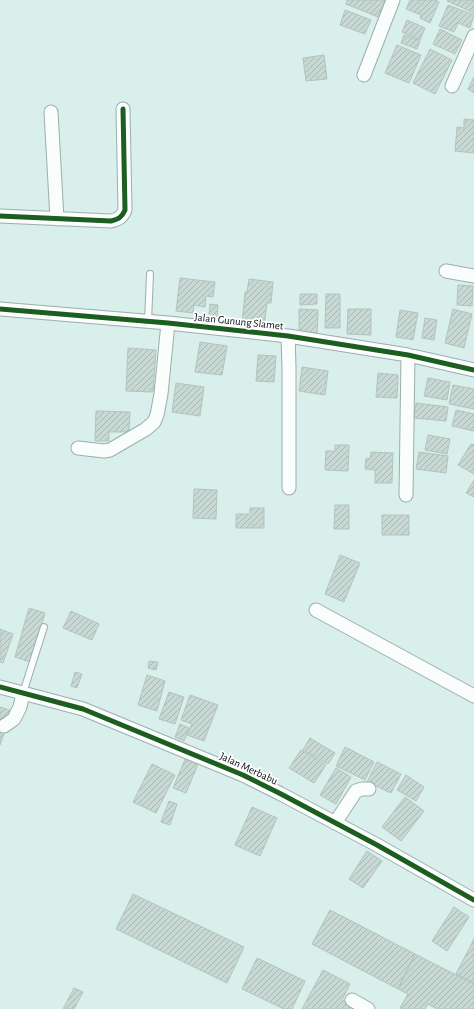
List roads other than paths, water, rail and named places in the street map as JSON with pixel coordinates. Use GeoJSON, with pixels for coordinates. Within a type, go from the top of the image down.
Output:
{"type":"FeatureCollection","features":[{"type":"Feature","properties":{"kind":"street"},"geometry":{"type":"LineString","coordinates":[[364,75],[394,0]]}},
{"type":"Feature","properties":{"kind":"street"},"geometry":{"type":"LineString","coordinates":[[452,86],[474,38]]}},
{"type":"Feature","properties":{"kind":"street"},"geometry":{"type":"LineString","coordinates":[[0,216],[111,221],[123,216],[125,210],[123,109]]}},
{"type":"Feature","properties":{"kind":"street"},"geometry":{"type":"LineString","coordinates":[[51,112],[57,218]]}},
{"type":"Feature","properties":{"kind":"street"},"geometry":{"type":"LineString","coordinates":[[446,271],[474,276]]}},
{"type":"Feature","properties":{"kind":"street","name":"Jalan Gunung Slamet"},"geometry":{"type":"LineString","coordinates":[[0,309],[168,323],[288,336],[408,355],[474,370]]}},
{"type":"Feature","properties":{"kind":"street"},"geometry":{"type":"LineString","coordinates":[[78,448],[104,451],[110,450],[146,429],[154,422],[158,415],[161,394],[168,323]]}},
{"type":"Feature","properties":{"kind":"street"},"geometry":{"type":"LineString","coordinates":[[288,336],[289,488]]}},
{"type":"Feature","properties":{"kind":"street"},"geometry":{"type":"LineString","coordinates":[[406,495],[408,355]]}},
{"type":"Feature","properties":{"kind":"street"},"geometry":{"type":"LineString","coordinates":[[316,610],[474,696]]}},
{"type":"Feature","properties":{"kind":"street","name":"Jalan Merbabu"},"geometry":{"type":"LineString","coordinates":[[0,687],[83,709],[218,764],[268,788],[377,845],[474,900]]}},
{"type":"Feature","properties":{"kind":"street"},"geometry":{"type":"LineString","coordinates":[[4,726],[14,719],[20,707],[23,693]]}},
{"type":"Feature","properties":{"kind":"street"},"geometry":{"type":"LineString","coordinates":[[335,823],[356,791],[369,789]]}},
{"type":"Feature","properties":{"kind":"street"},"geometry":{"type":"LineString","coordinates":[[352,1000],[368,1009]]}},
{"type":"Feature","properties":{"kind":"lane"},"geometry":{"type":"LineString","coordinates":[[148,322],[150,274]]}},
{"type":"Feature","properties":{"kind":"lane"},"geometry":{"type":"LineString","coordinates":[[23,693],[44,627]]}}]}
